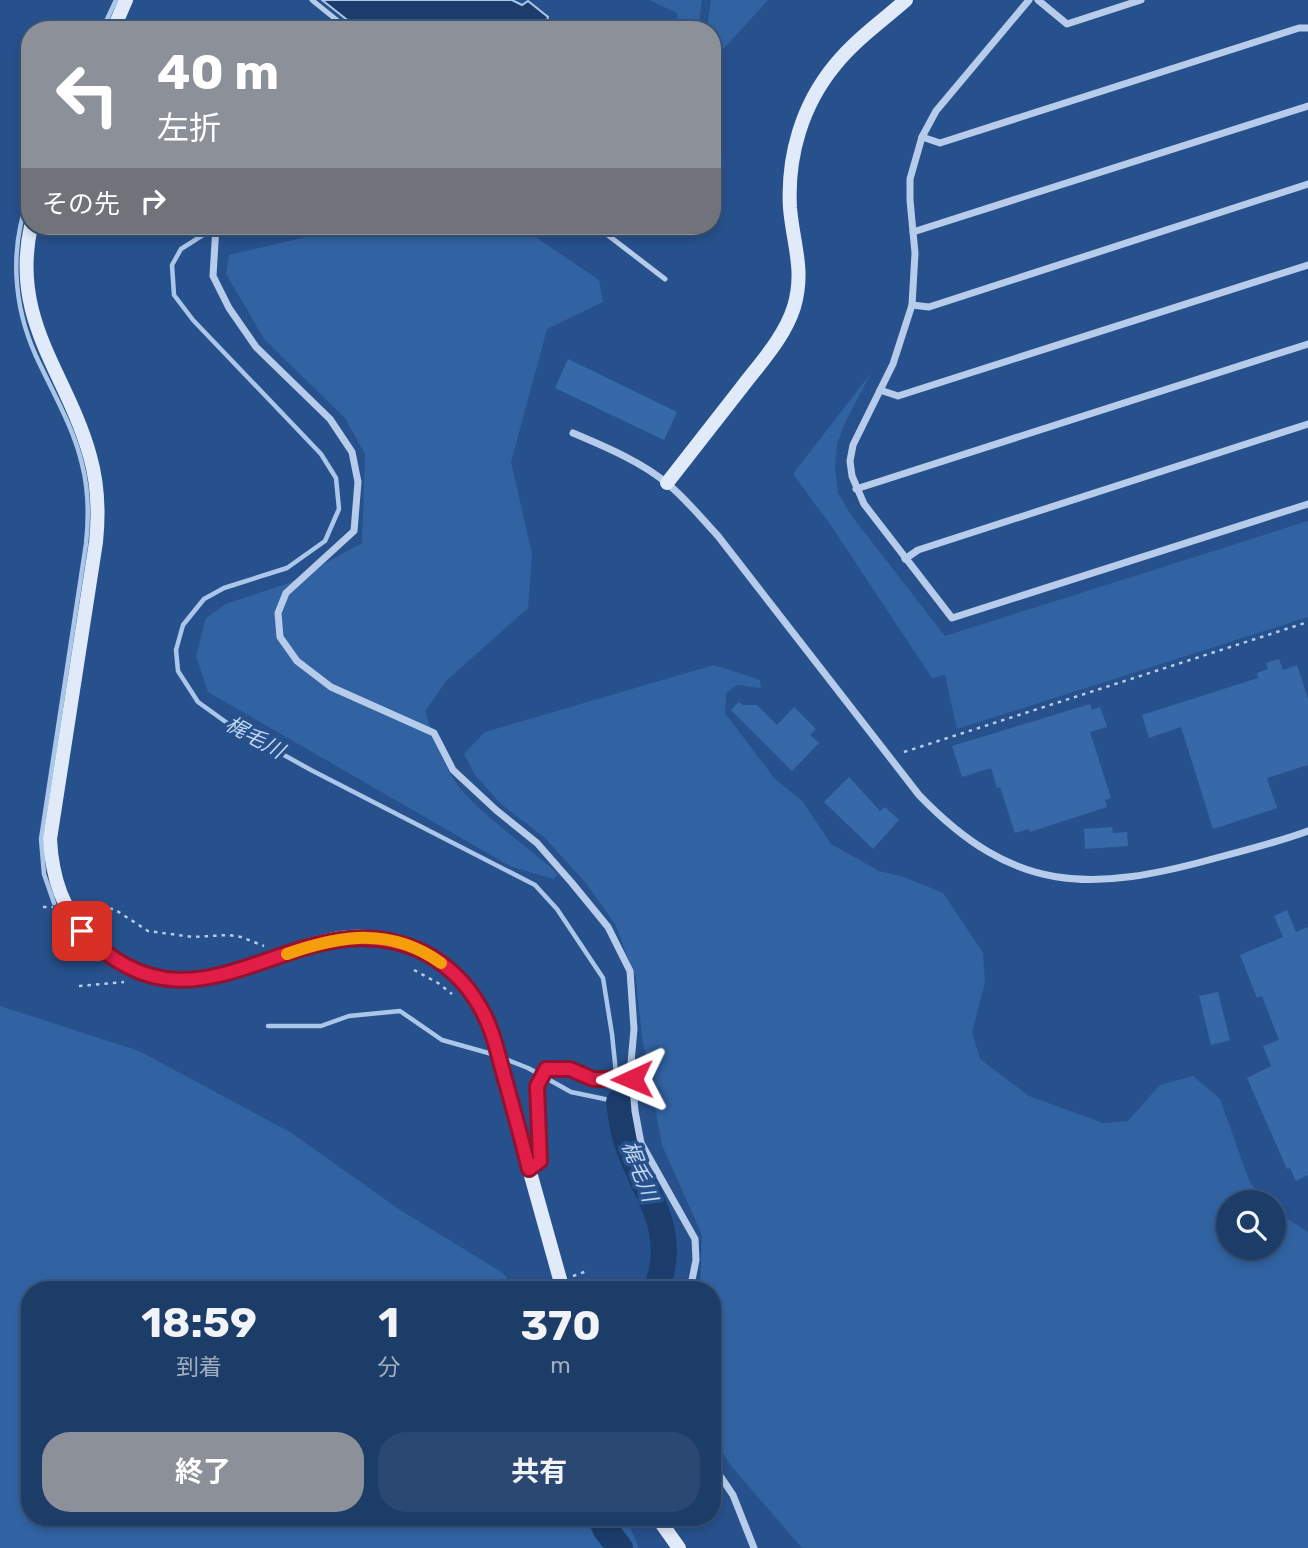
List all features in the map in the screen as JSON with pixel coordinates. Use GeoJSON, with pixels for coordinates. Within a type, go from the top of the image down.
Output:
{"type":"FeatureCollection","features":[{"type":"Feature","properties":{"kind":"street"},"geometry":{"type":"LineString","coordinates":[[117,21],[127,0]]}},
{"type":"Feature","properties":{"kind":"street"},"geometry":{"type":"LineString","coordinates":[[667,483],[775,345],[793,308],[799,279],[799,261],[790,208],[792,154],[817,91],[836,64],[906,0]]}},
{"type":"Feature","properties":{"kind":"street"},"geometry":{"type":"LineString","coordinates":[[1029,0],[936,111],[922,137],[910,178],[909,200],[915,274],[912,305],[903,338],[853,444],[850,461],[856,489],[864,504],[952,618],[1308,504]]}},
{"type":"Feature","properties":{"kind":"street"},"geometry":{"type":"LineString","coordinates":[[1038,0],[1067,24],[1141,0]]}},
{"type":"Feature","properties":{"kind":"street"},"geometry":{"type":"LineString","coordinates":[[922,137],[940,144],[1299,28],[1308,28]]}},
{"type":"Feature","properties":{"kind":"street"},"geometry":{"type":"LineString","coordinates":[[913,232],[1308,106]]}},
{"type":"Feature","properties":{"kind":"street"},"geometry":{"type":"LineString","coordinates":[[912,305],[929,307],[1308,184]]}},
{"type":"Feature","properties":{"kind":"street"},"geometry":{"type":"LineString","coordinates":[[29,235],[26,261],[30,306],[38,336],[88,448],[98,508],[96,542],[50,839],[53,872],[66,907],[93,943],[120,962],[167,979],[200,980],[232,973],[339,939],[363,937],[410,946],[438,961],[457,976],[473,995],[488,1023],[560,1281]]}},
{"type":"Feature","properties":{"kind":"street"},"geometry":{"type":"LineString","coordinates":[[214,235],[213,276],[229,308],[256,347],[330,419],[352,452],[358,482],[354,531],[286,593],[278,613],[280,637],[297,661],[331,687],[434,733],[453,770],[537,843],[608,927],[630,971],[634,1029],[628,1079],[641,1143],[695,1239],[696,1259],[692,1281]]}},
{"type":"Feature","properties":{"kind":"street"},"geometry":{"type":"LineString","coordinates":[[880,390],[898,396],[1308,265]]}},
{"type":"Feature","properties":{"kind":"street"},"geometry":{"type":"LineString","coordinates":[[856,489],[1308,344]]}},
{"type":"Feature","properties":{"kind":"street"},"geometry":{"type":"LineString","coordinates":[[905,559],[918,550],[1308,424]]}},
{"type":"Feature","properties":{"kind":"street"},"geometry":{"type":"LineString","coordinates":[[573,433],[604,446],[667,483],[718,536],[919,795],[957,832],[990,854],[1023,869],[1062,879],[1112,880],[1167,871],[1308,831]]}},
{"type":"Feature","properties":{"kind":"street"},"geometry":{"type":"LineString","coordinates":[[529,1169],[536,1166],[541,1155],[537,1090],[546,1069],[567,1068],[589,1079],[628,1079]]}},
{"type":"Feature","properties":{"kind":"street"},"geometry":{"type":"LineString","coordinates":[[721,1477],[733,1495],[754,1548]]}},
{"type":"Feature","properties":{"kind":"street"},"geometry":{"type":"LineString","coordinates":[[663,1526],[679,1548]]}},
{"type":"Feature","properties":{"kind":"lane"},"geometry":{"type":"LineString","coordinates":[[312,0],[338,21]]}},
{"type":"Feature","properties":{"kind":"lane"},"geometry":{"type":"LineString","coordinates":[[608,235],[665,279]]}},
{"type":"Feature","properties":{"kind":"path"},"geometry":{"type":"LineString","coordinates":[[904,752],[1308,622]]}},
{"type":"Feature","properties":{"kind":"path"},"geometry":{"type":"LineString","coordinates":[[66,907],[114,909],[149,931],[193,937],[242,937],[283,956]]}},
{"type":"Feature","properties":{"kind":"path"},"geometry":{"type":"LineString","coordinates":[[414,970],[464,1000],[473,995]]}},
{"type":"Feature","properties":{"kind":"path"},"geometry":{"type":"LineString","coordinates":[[79,986],[127,982],[143,972]]}},
{"type":"Feature","properties":{"kind":"shaded area"},"geometry":{"type":"Polygon","coordinates":[[[322,0],[512,0],[522,5],[528,1],[548,17],[547,21],[349,21],[322,0]]]}},
{"type":"Feature","properties":{"kind":"shaded area"},"geometry":{"type":"Polygon","coordinates":[[[649,0],[702,0],[699,21],[677,21],[677,13],[649,0]]]}},
{"type":"Feature","properties":{"kind":"shaded area"},"geometry":{"type":"Polygon","coordinates":[[[711,0],[768,0],[721,52],[721,21],[708,21],[711,0]]]}},
{"type":"Feature","properties":{"kind":"shaded area"},"geometry":{"type":"Polygon","coordinates":[[[721,138],[724,165],[721,162],[721,138]]]}},
{"type":"Feature","properties":{"kind":"shaded area"},"geometry":{"type":"Polygon","coordinates":[[[306,235],[532,235],[599,280],[603,302],[547,329],[511,462],[532,554],[528,608],[447,680],[425,711],[437,747],[454,780],[489,817],[558,874],[553,879],[510,866],[208,692],[196,656],[206,618],[226,604],[289,583],[362,543],[365,454],[345,418],[265,340],[226,274],[229,255],[306,235]]]}},
{"type":"Feature","properties":{"kind":"shaded area"},"geometry":{"type":"Polygon","coordinates":[[[871,373],[837,444],[835,469],[838,493],[851,515],[945,636],[1308,521],[1308,617],[957,729],[945,675],[932,678],[830,524],[793,474],[871,373]]]}},
{"type":"Feature","properties":{"kind":"shaded area"},"geometry":{"type":"Polygon","coordinates":[[[714,665],[760,680],[761,688],[737,685],[726,693],[725,713],[775,779],[803,802],[831,844],[879,871],[904,877],[943,893],[983,953],[985,983],[972,1032],[980,1059],[1029,1096],[1103,1123],[1128,1121],[1160,1085],[1193,1076],[1220,1099],[1250,1183],[1257,1190],[1216,1190],[1216,1260],[1286,1260],[1286,1218],[1308,1232],[1308,1548],[802,1548],[732,1467],[721,1450],[721,1281],[700,1281],[702,1235],[662,1145],[642,1036],[636,979],[615,924],[585,882],[544,837],[502,805],[475,775],[464,754],[485,732],[714,665]]]}},
{"type":"Feature","properties":{"kind":"shaded area"},"geometry":{"type":"Polygon","coordinates":[[[0,1006],[139,1051],[290,1132],[400,1210],[503,1273],[509,1281],[21,1281],[21,1526],[630,1526],[639,1548],[0,1548],[0,1006]]]}},
{"type":"Feature","properties":{"kind":"building"},"geometry":{"type":"Polygon","coordinates":[[[568,359],[677,412],[664,440],[555,388],[568,359]]]}},
{"type":"Feature","properties":{"kind":"building"},"geometry":{"type":"Polygon","coordinates":[[[1279,659],[1283,670],[1297,665],[1308,699],[1308,765],[1267,778],[1277,808],[1213,829],[1181,727],[1149,738],[1142,715],[1258,678],[1257,673],[1268,669],[1266,663],[1279,659]]]}},
{"type":"Feature","properties":{"kind":"building"},"geometry":{"type":"Polygon","coordinates":[[[739,702],[743,705],[757,705],[777,725],[794,707],[816,729],[810,735],[819,743],[792,771],[731,710],[739,702]]]}},
{"type":"Feature","properties":{"kind":"building"},"geometry":{"type":"Polygon","coordinates":[[[1090,704],[1092,710],[1100,707],[1107,727],[1090,732],[1111,798],[1105,800],[1107,807],[1030,832],[1029,829],[1015,833],[991,768],[962,777],[952,746],[1090,704]]]}},
{"type":"Feature","properties":{"kind":"building"},"geometry":{"type":"Polygon","coordinates":[[[849,777],[880,811],[885,807],[899,820],[873,849],[824,802],[849,777]]]}},
{"type":"Feature","properties":{"kind":"building"},"geometry":{"type":"Polygon","coordinates":[[[1112,827],[1113,833],[1127,832],[1128,846],[1085,849],[1084,829],[1112,827]]]}},
{"type":"Feature","properties":{"kind":"building"},"geometry":{"type":"Polygon","coordinates":[[[1287,910],[1296,932],[1308,927],[1308,1175],[1296,1181],[1290,1168],[1287,1169],[1247,1078],[1271,1066],[1263,1046],[1279,1040],[1262,996],[1257,998],[1240,955],[1283,937],[1274,916],[1287,910]]]}},
{"type":"Feature","properties":{"kind":"building"},"geometry":{"type":"Polygon","coordinates":[[[1218,992],[1230,1040],[1211,1045],[1199,996],[1218,992]]]}},
{"type":"Feature","properties":{"kind":"waterway"},"geometry":{"type":"LineString","coordinates":[[106,21],[116,0]]}},
{"type":"Feature","properties":{"kind":"waterway"},"geometry":{"type":"LineString","coordinates":[[21,224],[16,276],[22,317],[28,337],[68,422],[78,450],[88,504],[86,544],[41,839],[44,874],[54,903]]}},
{"type":"Feature","properties":{"kind":"waterway","name":"梶毛川"},"geometry":{"type":"LineString","coordinates":[[203,235],[181,249],[172,265],[174,295],[193,320],[321,454],[336,478],[339,509],[325,541],[287,568],[224,588],[204,599],[183,625],[176,650],[178,671],[198,702],[230,725],[311,770],[535,885],[557,909],[603,978],[619,1102],[571,1092],[528,1068],[500,1057]]}},
{"type":"Feature","properties":{"kind":"waterway"},"geometry":{"type":"LineString","coordinates":[[268,1026],[321,1026],[349,1016],[400,1011],[442,1040],[492,1054]]}},
{"type":"Feature","properties":{"kind":"waterway","name":"梶毛川"},"geometry":{"type":"LineString","coordinates":[[619,1102],[626,1140],[662,1230],[664,1248],[658,1281]]}},
{"type":"Feature","properties":{"kind":"waterway","name":"梶毛川"},"geometry":{"type":"LineString","coordinates":[[604,1526],[620,1548]]}},
{"type":"Feature","properties":{"kind":"slow traffic"},"geometry":{"type":"LineString","coordinates":[[287,954],[331,940],[363,937],[410,946],[441,963]]}},
{"type":"Feature","properties":{"kind":"route"},"geometry":{"type":"LineString","coordinates":[[82,931],[93,943],[120,962],[135,970],[167,979],[200,980],[216,977],[315,944],[347,937],[395,941],[424,953],[451,971],[481,1008],[493,1038],[529,1169],[540,1161],[537,1086],[546,1069],[570,1069],[589,1079],[632,1079]]}}]}
